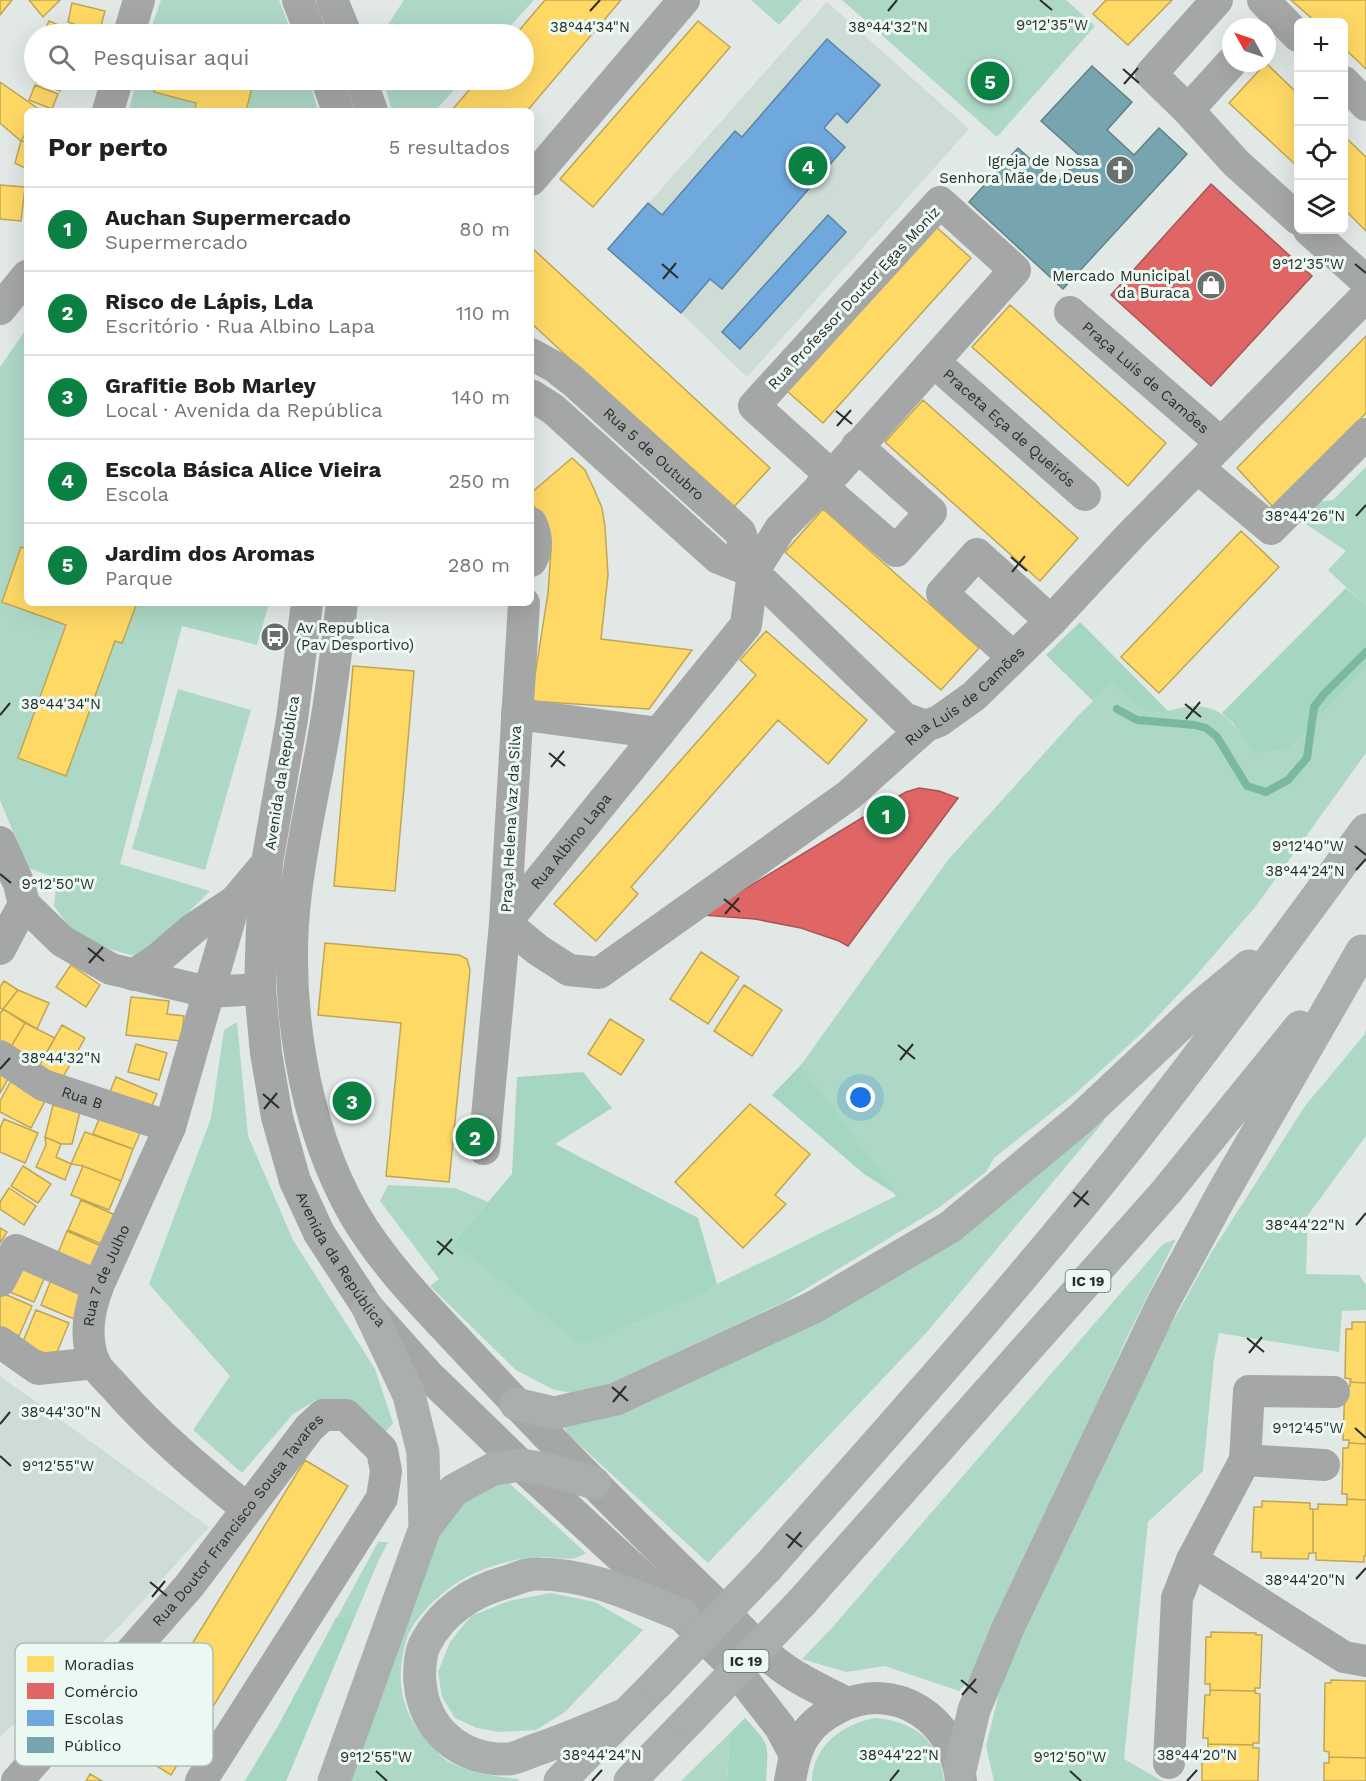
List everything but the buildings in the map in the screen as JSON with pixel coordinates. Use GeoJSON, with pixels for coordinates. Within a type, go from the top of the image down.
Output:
{"type":"FeatureCollection","features":[{"type":"Feature","properties":{"kind":"highway"},"geometry":{"type":"LineString","coordinates":[[560,1781],[767,1568],[945,1367],[1122,1155],[1366,830]]}},
{"type":"Feature","properties":{"kind":"highway"},"geometry":{"type":"LineString","coordinates":[[516,1404],[554,1413],[616,1399],[814,1308],[950,1227],[1081,1118],[1196,1010],[1296,926]]}},
{"type":"Feature","properties":{"kind":"highway"},"geometry":{"type":"LineString","coordinates":[[960,1776],[974,1710],[1008,1628],[1163,1303],[1221,1196],[1364,948]]}},
{"type":"Feature","properties":{"kind":"highway","name":"IC 19"},"geometry":{"type":"LineString","coordinates":[[630,1781],[802,1602],[1166,1192],[1364,948]]}},
{"type":"Feature","properties":{"kind":"highway"},"geometry":{"type":"LineString","coordinates":[[368,1308],[409,1395],[423,1452],[425,1528]]}},
{"type":"Feature","properties":{"kind":"highway"},"geometry":{"type":"LineString","coordinates":[[334,1781],[425,1528],[453,1490],[493,1469],[521,1465],[546,1469],[594,1483]]}},
{"type":"Feature","properties":{"kind":"highway"},"geometry":{"type":"LineString","coordinates":[[624,1715],[510,1759],[474,1756],[451,1744],[434,1724],[421,1698],[419,1671],[424,1643],[443,1618],[466,1599],[485,1588],[535,1573],[577,1576],[605,1584],[681,1615]]}},
{"type":"Feature","properties":{"kind":"street"},"geometry":{"type":"LineString","coordinates":[[132,24],[139,0]]}},
{"type":"Feature","properties":{"kind":"street"},"geometry":{"type":"LineString","coordinates":[[298,0],[307,24]]}},
{"type":"Feature","properties":{"kind":"street"},"geometry":{"type":"LineString","coordinates":[[332,0],[342,24]]}},
{"type":"Feature","properties":{"kind":"street"},"geometry":{"type":"LineString","coordinates":[[534,176],[684,0]]}},
{"type":"Feature","properties":{"kind":"street"},"geometry":{"type":"LineString","coordinates":[[1217,0],[1150,74],[1188,110],[1236,163],[1290,212]]}},
{"type":"Feature","properties":{"kind":"street"},"geometry":{"type":"LineString","coordinates":[[1262,0],[1263,18]]}},
{"type":"Feature","properties":{"kind":"street"},"geometry":{"type":"LineString","coordinates":[[1262,0],[1294,31]]}},
{"type":"Feature","properties":{"kind":"street"},"geometry":{"type":"LineString","coordinates":[[1188,110],[1224,72]]}},
{"type":"Feature","properties":{"kind":"street"},"geometry":{"type":"LineString","coordinates":[[1348,86],[1366,105]]}},
{"type":"Feature","properties":{"kind":"street"},"geometry":{"type":"LineString","coordinates":[[109,108],[114,90]]}},
{"type":"Feature","properties":{"kind":"street"},"geometry":{"type":"LineString","coordinates":[[331,90],[337,108]]}},
{"type":"Feature","properties":{"kind":"street"},"geometry":{"type":"LineString","coordinates":[[365,90],[371,108]]}},
{"type":"Feature","properties":{"kind":"street","name":"Rua Professor Doutor Egas Moniz"},"geometry":{"type":"LineString","coordinates":[[753,572],[780,529],[826,481],[934,362],[1015,270],[940,202],[754,406],[826,481]]}},
{"type":"Feature","properties":{"kind":"street"},"geometry":{"type":"LineString","coordinates":[[1314,234],[1366,281]]}},
{"type":"Feature","properties":{"kind":"street"},"geometry":{"type":"LineString","coordinates":[[0,309],[17,275]]}},
{"type":"Feature","properties":{"kind":"street","name":"Rua Luís de Camões"},"geometry":{"type":"LineString","coordinates":[[505,923],[538,950],[569,970],[599,973],[849,795],[926,726],[939,721],[974,696],[1051,621],[1221,443],[1366,296]]}},
{"type":"Feature","properties":{"kind":"street","name":"Praça Luís de Camões"},"geometry":{"type":"LineString","coordinates":[[1070,312],[1221,443]]}},
{"type":"Feature","properties":{"kind":"street","name":"Rua 5 de Outubro"},"geometry":{"type":"LineString","coordinates":[[534,356],[555,367],[573,381],[740,532],[753,572]]}},
{"type":"Feature","properties":{"kind":"street","name":"Praceta Eça de Queirós"},"geometry":{"type":"LineString","coordinates":[[934,362],[1085,495]]}},
{"type":"Feature","properties":{"kind":"street","name":"Rua 5 de Outubro"},"geometry":{"type":"LineString","coordinates":[[534,397],[553,410],[718,558],[753,572],[904,718],[926,726]]}},
{"type":"Feature","properties":{"kind":"street"},"geometry":{"type":"LineString","coordinates":[[1198,468],[1271,528],[1366,434]]}},
{"type":"Feature","properties":{"kind":"street"},"geometry":{"type":"LineString","coordinates":[[826,481],[896,551],[931,512],[857,446]]}},
{"type":"Feature","properties":{"kind":"street"},"geometry":{"type":"LineString","coordinates":[[534,530],[537,545],[534,553]]}},
{"type":"Feature","properties":{"kind":"street"},"geometry":{"type":"LineString","coordinates":[[1013,657],[942,592],[977,554],[1051,621]]}},
{"type":"Feature","properties":{"kind":"street","name":"Rua Albino Lapa"},"geometry":{"type":"LineString","coordinates":[[505,923],[746,625],[753,572]]}},
{"type":"Feature","properties":{"kind":"street","name":"Avenida da República"},"geometry":{"type":"LineString","coordinates":[[307,606],[267,863],[260,989],[266,1053],[277,1117],[295,1181],[319,1233],[368,1308],[428,1375],[731,1664],[780,1727],[793,1768]]}},
{"type":"Feature","properties":{"kind":"street"},"geometry":{"type":"LineString","coordinates":[[342,606],[327,717],[296,893],[293,976],[300,1058],[307,1089],[332,1169],[355,1215],[377,1248],[412,1290],[516,1404],[777,1664],[847,1703]]}},
{"type":"Feature","properties":{"kind":"street"},"geometry":{"type":"LineString","coordinates":[[517,714],[524,606]]}},
{"type":"Feature","properties":{"kind":"street","name":"Praça Helena Vaz da Silva"},"geometry":{"type":"LineString","coordinates":[[505,923],[517,714],[659,733]]}},
{"type":"Feature","properties":{"kind":"street"},"geometry":{"type":"LineString","coordinates":[[0,842],[19,884],[24,904],[62,941],[111,969],[208,992],[260,989]]}},
{"type":"Feature","properties":{"kind":"street"},"geometry":{"type":"LineString","coordinates":[[134,975],[159,958],[194,928],[234,901],[267,863]]}},
{"type":"Feature","properties":{"kind":"street","name":"Rua 7 de Julho"},"geometry":{"type":"LineString","coordinates":[[234,901],[170,1127],[99,1286],[89,1311],[88,1332],[95,1363],[130,1405],[172,1447],[247,1509]]}},
{"type":"Feature","properties":{"kind":"street"},"geometry":{"type":"LineString","coordinates":[[0,949],[24,904]]}},
{"type":"Feature","properties":{"kind":"street"},"geometry":{"type":"LineString","coordinates":[[484,1149],[505,923]]}},
{"type":"Feature","properties":{"kind":"street","name":"Rua B"},"geometry":{"type":"LineString","coordinates":[[0,1056],[43,1085],[170,1127]]}},
{"type":"Feature","properties":{"kind":"street"},"geometry":{"type":"LineString","coordinates":[[0,1281],[16,1250],[99,1286]]}},
{"type":"Feature","properties":{"kind":"street"},"geometry":{"type":"LineString","coordinates":[[0,1342],[38,1369],[95,1363]]}},
{"type":"Feature","properties":{"kind":"street"},"geometry":{"type":"LineString","coordinates":[[1169,1763],[1177,1598],[1192,1560],[1245,1460],[1249,1391],[1334,1392]]}},
{"type":"Feature","properties":{"kind":"street","name":"Rua Doutor Francisco Sousa Tavares"},"geometry":{"type":"LineString","coordinates":[[139,1643],[189,1586],[309,1428],[324,1415],[346,1415],[382,1450],[386,1471],[382,1498],[213,1762]]}},
{"type":"Feature","properties":{"kind":"street"},"geometry":{"type":"LineString","coordinates":[[1245,1460],[1324,1465]]}},
{"type":"Feature","properties":{"kind":"street"},"geometry":{"type":"LineString","coordinates":[[1192,1560],[1344,1657],[1366,1661]]}},
{"type":"Feature","properties":{"kind":"street","name":"Avenida da República"},"geometry":{"type":"LineString","coordinates":[[793,1768],[807,1732],[825,1715],[847,1703],[872,1698],[897,1700],[920,1710],[939,1726],[953,1747],[960,1776]]}},
{"type":"Feature","properties":{"kind":"street","name":"Rua Doutor Francisco Sousa Tavares"},"geometry":{"type":"LineString","coordinates":[[17,1781],[30,1766]]}},
{"type":"Feature","properties":{"kind":"street","name":"Rua Doutor Francisco Sousa Tavares"},"geometry":{"type":"LineString","coordinates":[[201,1781],[211,1766]]}},
{"type":"Feature","properties":{"kind":"shaded area"},"geometry":{"type":"Polygon","coordinates":[[[827,2],[969,129],[747,377],[681,313],[608,249],[827,2]]]}},
{"type":"Feature","properties":{"kind":"shaded area"},"geometry":{"type":"Polygon","coordinates":[[[0,1376],[209,1527],[119,1627],[102,1643],[15,1643],[15,1723],[0,1737],[0,1376]]]}},
{"type":"Feature","properties":{"kind":"green space"},"geometry":{"type":"Polygon","coordinates":[[[161,0],[279,0],[288,24],[153,24],[161,0]]]}},
{"type":"Feature","properties":{"kind":"green space"},"geometry":{"type":"Polygon","coordinates":[[[404,0],[534,0],[512,24],[388,24],[404,0]]]}},
{"type":"Feature","properties":{"kind":"green space"},"geometry":{"type":"Polygon","coordinates":[[[751,0],[802,0],[779,25],[751,0]]]}},
{"type":"Feature","properties":{"kind":"green space"},"geometry":{"type":"Polygon","coordinates":[[[842,0],[1066,0],[1095,26],[997,137],[842,0]]]}},
{"type":"Feature","properties":{"kind":"green space"},"geometry":{"type":"Polygon","coordinates":[[[134,90],[312,90],[317,108],[130,108],[134,90]]]}},
{"type":"Feature","properties":{"kind":"green space"},"geometry":{"type":"Polygon","coordinates":[[[386,90],[454,90],[438,108],[391,108],[386,90]]]}},
{"type":"Feature","properties":{"kind":"green space"},"geometry":{"type":"Polygon","coordinates":[[[24,332],[24,606],[268,606],[257,645],[182,626],[120,864],[210,891],[142,958],[80,941],[54,906],[57,878],[28,868],[0,800],[0,367],[24,332]]]}},
{"type":"Feature","properties":{"kind":"green space"},"geometry":{"type":"Polygon","coordinates":[[[1366,467],[1366,606],[1328,570],[1346,551],[1300,520],[1309,503],[1333,500],[1366,467]]]}},
{"type":"Feature","properties":{"kind":"green space"},"geometry":{"type":"Polygon","coordinates":[[[1346,588],[1366,606],[1366,668],[1289,749],[1254,754],[1233,723],[1222,713],[1346,588]]]}},
{"type":"Feature","properties":{"kind":"green space"},"geometry":{"type":"Polygon","coordinates":[[[1080,622],[1169,712],[1150,712],[1136,706],[1112,682],[1093,701],[1046,655],[1080,622]]]}},
{"type":"Feature","properties":{"kind":"green space"},"geometry":{"type":"Polygon","coordinates":[[[1366,668],[1366,753],[1256,906],[1193,979],[1143,1032],[1075,1094],[994,1158],[986,1172],[937,1209],[784,1302],[612,1383],[580,1395],[552,1389],[516,1370],[430,1286],[439,1279],[380,1201],[388,1185],[455,1188],[488,1202],[453,1243],[597,1340],[703,1294],[717,1284],[896,1196],[801,1065],[948,860],[1077,717],[1112,682],[1159,713],[1196,706],[1216,711],[1231,722],[1254,754],[1289,749],[1366,668]]]}},
{"type":"Feature","properties":{"kind":"green space"},"geometry":{"type":"Polygon","coordinates":[[[178,689],[251,710],[205,870],[132,849],[178,689]]]}},
{"type":"Feature","properties":{"kind":"green space"},"geometry":{"type":"Polygon","coordinates":[[[237,1022],[248,1136],[293,1240],[375,1369],[393,1423],[382,1436],[345,1401],[316,1400],[293,1414],[242,1473],[193,1430],[230,1376],[149,1284],[211,1118],[224,1030],[237,1022]]]}},
{"type":"Feature","properties":{"kind":"green space"},"geometry":{"type":"Polygon","coordinates":[[[1366,1028],[1366,1136],[1308,1215],[1306,1274],[1359,1275],[1366,1285],[1366,1310],[1342,1311],[1339,1352],[1219,1333],[1214,1359],[1203,1471],[1148,1522],[1124,1759],[1162,1781],[994,1781],[986,1746],[1004,1673],[1136,1388],[1211,1253],[1305,1106],[1365,1034],[1366,1028]]]}},
{"type":"Feature","properties":{"kind":"green space"},"geometry":{"type":"Polygon","coordinates":[[[801,1065],[897,1195],[864,1174],[772,1095],[801,1065]]]}},
{"type":"Feature","properties":{"kind":"green space"},"geometry":{"type":"Polygon","coordinates":[[[583,1072],[612,1108],[555,1144],[698,1218],[717,1284],[703,1294],[597,1340],[579,1343],[453,1243],[512,1174],[517,1077],[583,1072]]]}},
{"type":"Feature","properties":{"kind":"green space"},"geometry":{"type":"Polygon","coordinates":[[[1105,1120],[927,1332],[708,1563],[569,1435],[562,1425],[635,1408],[1096,1121],[1105,1120]]]}},
{"type":"Feature","properties":{"kind":"green space"},"geometry":{"type":"Polygon","coordinates":[[[1176,1239],[1130,1331],[972,1678],[959,1691],[885,1666],[846,1672],[802,1659],[831,1629],[1163,1244],[1176,1239]]]}},
{"type":"Feature","properties":{"kind":"green space"},"geometry":{"type":"Polygon","coordinates":[[[507,1481],[586,1553],[570,1559],[543,1557],[519,1559],[484,1569],[452,1586],[425,1610],[413,1625],[402,1656],[401,1684],[407,1711],[422,1735],[444,1759],[466,1769],[519,1779],[518,1781],[346,1781],[432,1542],[460,1498],[507,1481]]]}},
{"type":"Feature","properties":{"kind":"green space"},"geometry":{"type":"Polygon","coordinates":[[[378,1542],[388,1542],[286,1781],[245,1781],[277,1728],[378,1542]]]}},
{"type":"Feature","properties":{"kind":"green space"},"geometry":{"type":"Polygon","coordinates":[[[550,1593],[595,1602],[643,1630],[565,1712],[536,1730],[500,1732],[477,1728],[455,1718],[442,1697],[438,1672],[450,1642],[471,1616],[509,1601],[550,1593]]]}},
{"type":"Feature","properties":{"kind":"green space"},"geometry":{"type":"Polygon","coordinates":[[[355,1615],[286,1781],[245,1781],[277,1728],[336,1618],[355,1615]]]}},
{"type":"Feature","properties":{"kind":"green space"},"geometry":{"type":"Polygon","coordinates":[[[745,1718],[760,1734],[766,1746],[766,1781],[727,1781],[730,1733],[745,1718]]]}},
{"type":"Feature","properties":{"kind":"green space"},"geometry":{"type":"Polygon","coordinates":[[[875,1718],[902,1723],[923,1736],[937,1755],[944,1781],[812,1781],[818,1757],[832,1738],[852,1725],[875,1718]]]}},
{"type":"Feature","properties":{"kind":"green space"},"geometry":{"type":"Polygon","coordinates":[[[730,1733],[727,1781],[681,1781],[730,1733]]]}},
{"type":"Feature","properties":{"kind":"waterway"},"geometry":{"type":"LineString","coordinates":[[1117,709],[1137,720],[1206,728],[1217,737],[1247,786],[1266,792],[1288,780],[1307,758],[1314,707],[1366,652]]}},
{"type":"Feature","properties":{"kind":"place","name":"Jardim dos Aromas"},"geometry":{"type":"Point","coordinates":[990,81]}},
{"type":"Feature","properties":{"kind":"place","name":"Escola Básica Alice Vieira"},"geometry":{"type":"Point","coordinates":[808,166]}},
{"type":"Feature","properties":{"kind":"place","name":"Igreja de Nossa Senhora Mãe de Deus"},"geometry":{"type":"Point","coordinates":[1120,170]}},
{"type":"Feature","properties":{"kind":"place","name":"Mercado Municipal da Buraca"},"geometry":{"type":"Point","coordinates":[1211,285]}},
{"type":"Feature","properties":{"kind":"place","name":"Av Republica (Pav Desportivo)"},"geometry":{"type":"Point","coordinates":[275,637]}},
{"type":"Feature","properties":{"kind":"place","name":"Auchan Supermercado"},"geometry":{"type":"Point","coordinates":[886,815]}},
{"type":"Feature","properties":{"kind":"place","name":"Grafitie Bob Marley"},"geometry":{"type":"Point","coordinates":[352,1101]}},
{"type":"Feature","properties":{"kind":"place","name":"Risco de Lápis, Lda"},"geometry":{"type":"Point","coordinates":[475,1137]}}]}
